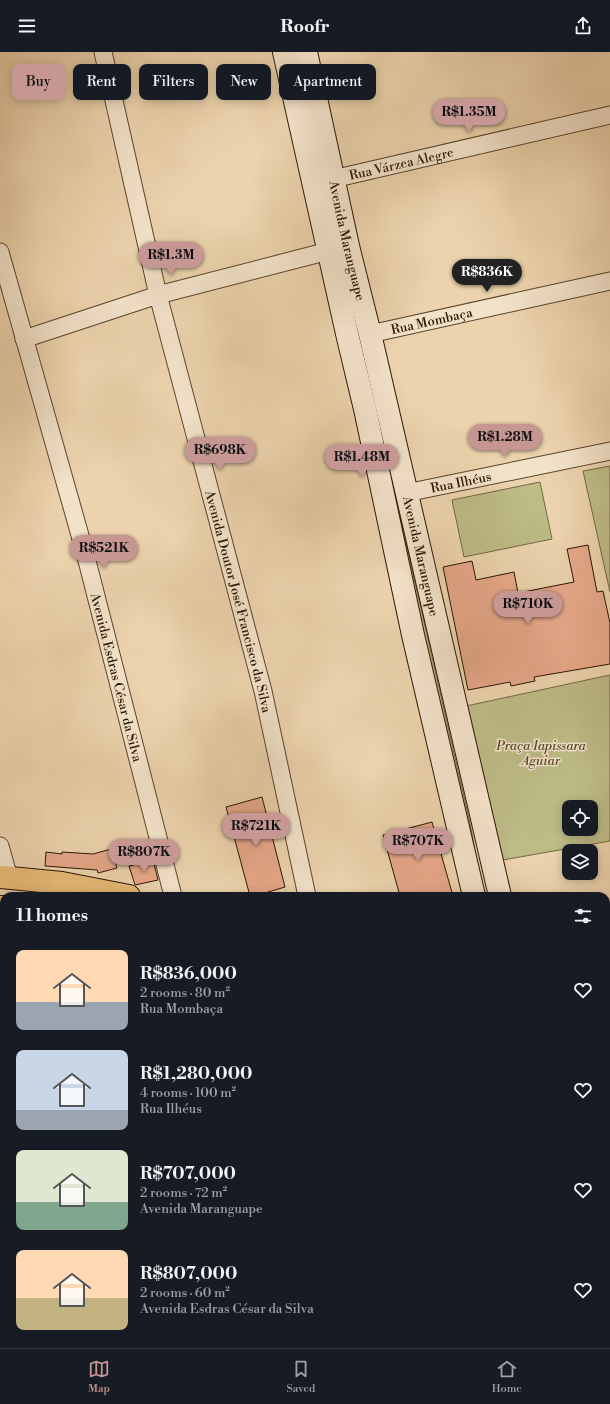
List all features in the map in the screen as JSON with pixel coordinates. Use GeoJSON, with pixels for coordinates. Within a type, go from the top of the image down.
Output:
{"type":"FeatureCollection","features":[{"type":"Feature","properties":{"kind":"main road","name":"Avenida Maranguape"},"geometry":{"type":"LineString","coordinates":[[284,52],[338,248],[370,334],[499,892]]}},
{"type":"Feature","properties":{"kind":"main road","name":"Avenida Maranguape"},"geometry":{"type":"LineString","coordinates":[[306,52],[334,179],[338,248],[348,338],[365,409],[413,635],[472,886]]}},
{"type":"Feature","properties":{"kind":"main road"},"geometry":{"type":"LineString","coordinates":[[365,409],[373,418],[379,430],[393,486],[398,492],[406,493]]}},
{"type":"Feature","properties":{"kind":"main road"},"geometry":{"type":"LineString","coordinates":[[472,886],[494,870]]}},
{"type":"Feature","properties":{"kind":"main road"},"geometry":{"type":"LineString","coordinates":[[4,878],[62,883],[108,892]]}},
{"type":"Feature","properties":{"kind":"street","name":"Avenida Doutor José Francisco da Silva"},"geometry":{"type":"LineString","coordinates":[[103,52],[158,295],[263,691],[306,892]]}},
{"type":"Feature","properties":{"kind":"street","name":"Rua Várzea Alegre"},"geometry":{"type":"LineString","coordinates":[[334,179],[610,115]]}},
{"type":"Feature","properties":{"kind":"street"},"geometry":{"type":"LineString","coordinates":[[24,339],[158,295],[338,248]]}},
{"type":"Feature","properties":{"kind":"street","name":"Avenida Esdras César da Silva"},"geometry":{"type":"LineString","coordinates":[[0,252],[85,553],[172,892]]}},
{"type":"Feature","properties":{"kind":"street","name":"Rua Mombaça"},"geometry":{"type":"LineString","coordinates":[[370,334],[610,281]]}},
{"type":"Feature","properties":{"kind":"street","name":"Rua Ilhéus"},"geometry":{"type":"LineString","coordinates":[[406,493],[610,451]]}},
{"type":"Feature","properties":{"kind":"street"},"geometry":{"type":"LineString","coordinates":[[0,846],[4,878]]}},
{"type":"Feature","properties":{"kind":"green space"},"geometry":{"type":"Polygon","coordinates":[[[610,466],[610,592],[583,471],[610,466]]]}},
{"type":"Feature","properties":{"kind":"green space"},"geometry":{"type":"Polygon","coordinates":[[[540,482],[552,539],[464,557],[452,500],[540,482]]]}},
{"type":"Feature","properties":{"kind":"green space"},"geometry":{"type":"Polygon","coordinates":[[[392,508],[399,512],[470,823],[477,861],[473,865],[392,508]]]}},
{"type":"Feature","properties":{"kind":"green space","name":"Praça Iapissara Aguiar"},"geometry":{"type":"Polygon","coordinates":[[[610,675],[610,841],[593,844],[562,844],[562,850],[503,860],[466,706],[610,675]]]}},
{"type":"Feature","properties":{"kind":"building"},"geometry":{"type":"Polygon","coordinates":[[[588,545],[597,592],[603,591],[610,623],[610,664],[534,677],[535,681],[511,686],[510,682],[468,690],[443,567],[472,561],[476,580],[514,572],[518,593],[574,582],[567,549],[588,545]]]}},
{"type":"Feature","properties":{"kind":"building"},"geometry":{"type":"Polygon","coordinates":[[[262,797],[285,887],[268,892],[249,892],[226,807],[262,797]]]}},
{"type":"Feature","properties":{"kind":"building"},"geometry":{"type":"Polygon","coordinates":[[[432,822],[452,892],[399,892],[383,835],[432,822]]]}},
{"type":"Feature","properties":{"kind":"building"},"geometry":{"type":"Polygon","coordinates":[[[111,849],[117,868],[98,873],[97,870],[45,866],[46,852],[62,854],[62,852],[93,854],[111,849]]]}},
{"type":"Feature","properties":{"kind":"building"},"geometry":{"type":"Polygon","coordinates":[[[153,860],[158,880],[135,885],[129,866],[153,860]]]}}]}
